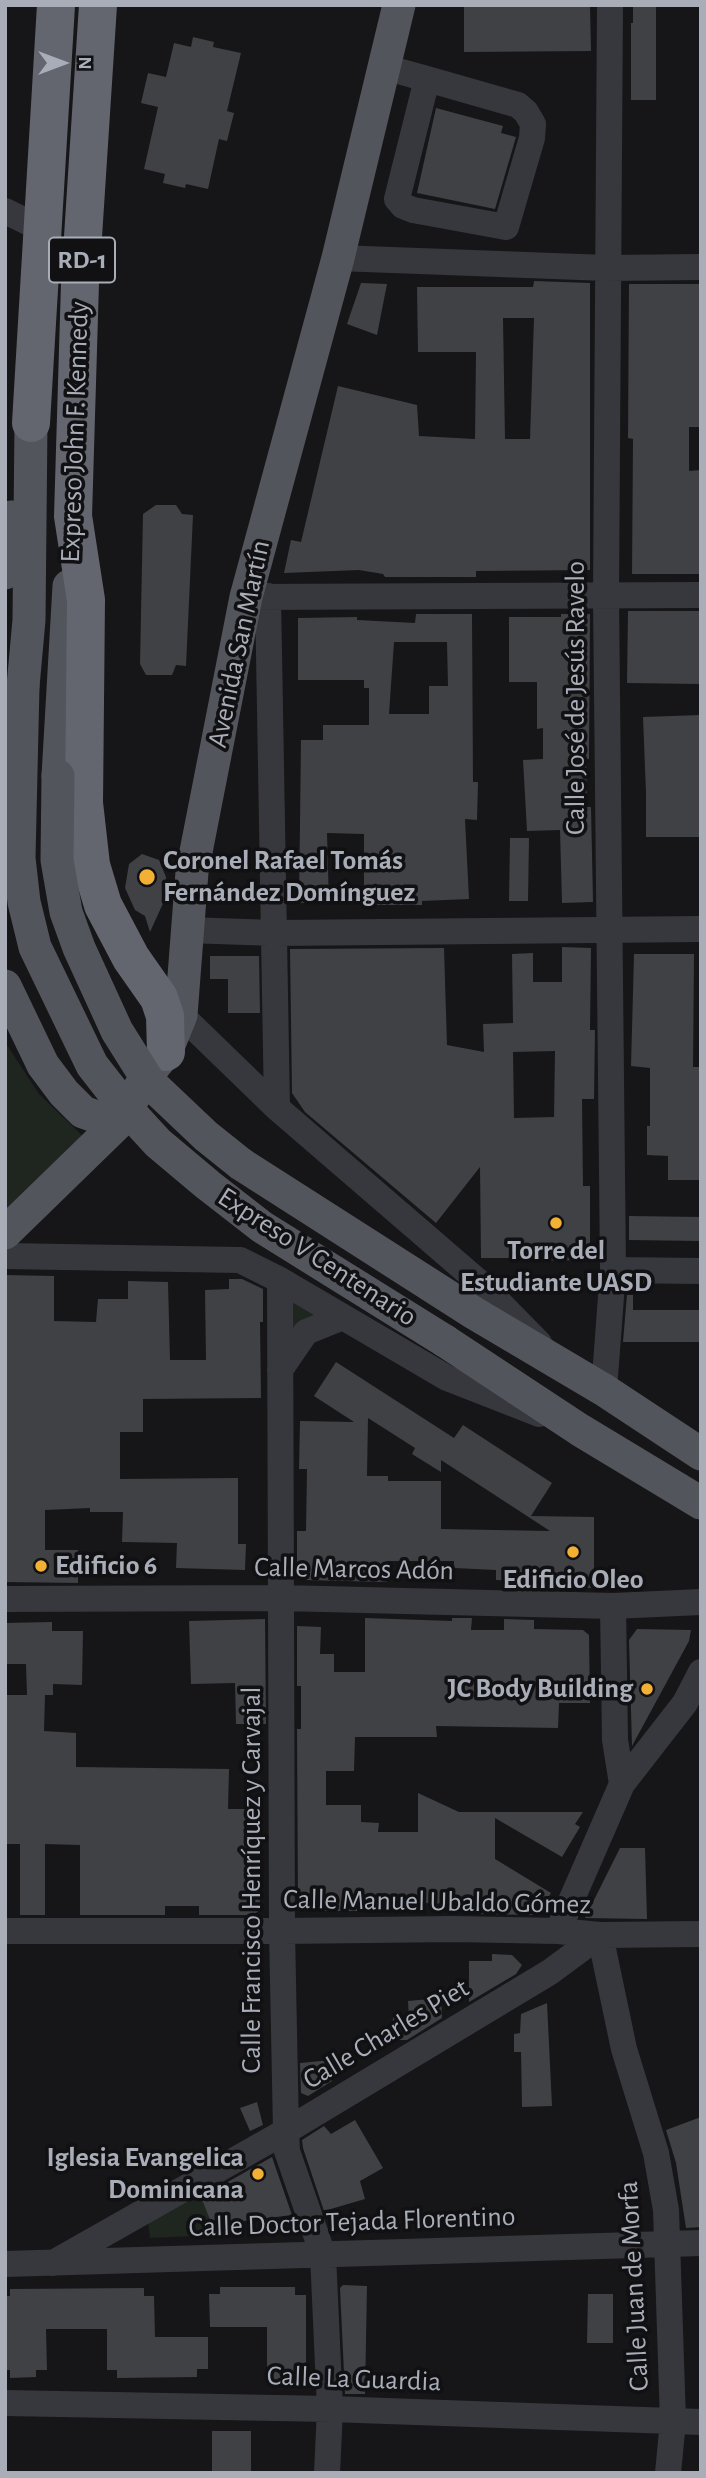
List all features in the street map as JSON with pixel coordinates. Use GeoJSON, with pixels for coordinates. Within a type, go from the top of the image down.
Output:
{"type":"FeatureCollection","features":[{"type":"Feature","properties":{"kind":"highway","name":"Expreso John F. Kennedy"},"geometry":{"type":"LineString","coordinates":[[31,423],[56,5]]}},
{"type":"Feature","properties":{"kind":"highway","name":"Expreso John F. Kennedy"},"geometry":{"type":"LineString","coordinates":[[73,516],[80,283],[98,5]]}},
{"type":"Feature","properties":{"kind":"highway"},"geometry":{"type":"LineString","coordinates":[[73,516],[86,600],[84,803],[91,865],[103,905],[131,958],[159,998],[165,1016],[166,1052]]}},
{"type":"Feature","properties":{"kind":"main road","name":"Avenida San Martín"},"geometry":{"type":"LineString","coordinates":[[5,1233],[117,1124],[150,1071],[166,1052],[181,1016],[192,872],[400,5]]}},
{"type":"Feature","properties":{"kind":"main road","name":"Expreso John F. Kennedy"},"geometry":{"type":"LineString","coordinates":[[23,686],[29,620],[31,423]]}},
{"type":"Feature","properties":{"kind":"main road"},"geometry":{"type":"LineString","coordinates":[[5,573],[12,512],[31,423]]}},
{"type":"Feature","properties":{"kind":"main road","name":"Expreso John F. Kennedy"},"geometry":{"type":"LineString","coordinates":[[58,776],[73,516]]}},
{"type":"Feature","properties":{"kind":"main road","name":"Expreso V Centenario"},"geometry":{"type":"LineString","coordinates":[[23,686],[19,858],[24,902],[35,947],[92,1065],[124,1106],[158,1143],[262,1227],[445,1341],[580,1430],[701,1503]]}},
{"type":"Feature","properties":{"kind":"main road","name":"Expreso V Centenario"},"geometry":{"type":"LineString","coordinates":[[58,776],[57,860],[66,912],[79,948],[117,1031],[149,1082],[206,1136],[241,1164],[474,1313],[604,1390],[701,1454]]}},
{"type":"Feature","properties":{"kind":"main road"},"geometry":{"type":"LineString","coordinates":[[5,986],[43,1065],[64,1093],[83,1112],[117,1124]]}},
{"type":"Feature","properties":{"kind":"street","name":"Calle José de Jesús Ravelo"},"geometry":{"type":"LineString","coordinates":[[604,1390],[613,1270],[606,596],[610,5]]}},
{"type":"Feature","properties":{"kind":"street"},"geometry":{"type":"LineString","coordinates":[[384,67],[427,79],[518,105],[526,111],[533,124],[532,138],[506,227],[413,210],[402,206],[397,199],[427,79]]}},
{"type":"Feature","properties":{"kind":"street"},"geometry":{"type":"LineString","coordinates":[[5,211],[42,229]]}},
{"type":"Feature","properties":{"kind":"street"},"geometry":{"type":"LineString","coordinates":[[338,258],[607,268],[701,267]]}},
{"type":"Feature","properties":{"kind":"street"},"geometry":{"type":"LineString","coordinates":[[277,1108],[276,933],[257,597],[701,595]]}},
{"type":"Feature","properties":{"kind":"street"},"geometry":{"type":"LineString","coordinates":[[186,930],[276,933],[701,929]]}},
{"type":"Feature","properties":{"kind":"street","name":"Expreso V Centenario"},"geometry":{"type":"LineString","coordinates":[[181,1016],[277,1108],[480,1283],[560,1364]]}},
{"type":"Feature","properties":{"kind":"street","name":"Expreso V Centenario"},"geometry":{"type":"LineString","coordinates":[[5,1256],[240,1260],[280,1280],[447,1378],[580,1430]]}},
{"type":"Feature","properties":{"kind":"street"},"geometry":{"type":"LineString","coordinates":[[613,1270],[701,1271]]}},
{"type":"Feature","properties":{"kind":"street","name":"Calle Francisco Henríquez y Carvajal"},"geometry":{"type":"LineString","coordinates":[[280,1280],[282,1931],[286,2131],[287,2151],[323,2255],[330,2409],[327,2473]]}},
{"type":"Feature","properties":{"kind":"street"},"geometry":{"type":"LineString","coordinates":[[280,1370],[306,1332],[343,1317]]}},
{"type":"Feature","properties":{"kind":"street","name":"Calle Marcos Adón"},"geometry":{"type":"LineString","coordinates":[[5,1599],[281,1598],[613,1606],[701,1602]]}},
{"type":"Feature","properties":{"kind":"street"},"geometry":{"type":"LineString","coordinates":[[613,1606],[615,1740],[622,1784]]}},
{"type":"Feature","properties":{"kind":"street"},"geometry":{"type":"LineString","coordinates":[[558,1931],[622,1784],[685,1703],[701,1672]]}},
{"type":"Feature","properties":{"kind":"street","name":"Calle Manuel Ubaldo Gómez"},"geometry":{"type":"LineString","coordinates":[[5,1931],[454,1929],[558,1931],[600,1935],[701,1934]]}},
{"type":"Feature","properties":{"kind":"street","name":"Calle Charles Piet"},"geometry":{"type":"LineString","coordinates":[[53,2263],[286,2131],[550,1972],[600,1935]]}},
{"type":"Feature","properties":{"kind":"street","name":"Calle Juan de Morfa"},"geometry":{"type":"LineString","coordinates":[[600,1935],[624,2049],[656,2153],[666,2210],[673,2421],[668,2473]]}},
{"type":"Feature","properties":{"kind":"street","name":"Calle Doctor Tejada Florentino"},"geometry":{"type":"LineString","coordinates":[[5,2264],[701,2243]]}},
{"type":"Feature","properties":{"kind":"street","name":"Calle La Guardia"},"geometry":{"type":"LineString","coordinates":[[5,2403],[330,2409],[701,2421]]}},
{"type":"Feature","properties":{"kind":"shaded area"},"geometry":{"type":"Polygon","coordinates":[[[5,1042],[39,1094],[93,1146],[5,1228],[5,1042]]]}},
{"type":"Feature","properties":{"kind":"shaded area"},"geometry":{"type":"Polygon","coordinates":[[[286,1291],[327,1317],[285,1354],[286,1291]]]}},
{"type":"Feature","properties":{"kind":"shaded area"},"geometry":{"type":"Polygon","coordinates":[[[200,2194],[216,2235],[150,2238],[148,2222],[200,2194]]]}},
{"type":"Feature","properties":{"kind":"building"},"geometry":{"type":"Polygon","coordinates":[[[464,5],[590,5],[591,51],[464,52],[464,5]]]}},
{"type":"Feature","properties":{"kind":"building"},"geometry":{"type":"Polygon","coordinates":[[[633,5],[656,5],[656,100],[631,100],[633,5]]]}},
{"type":"Feature","properties":{"kind":"building"},"geometry":{"type":"Polygon","coordinates":[[[193,37],[214,42],[213,47],[241,53],[227,111],[234,113],[227,141],[219,139],[208,189],[163,183],[165,174],[144,169],[158,107],[141,103],[148,73],[166,77],[174,43],[191,47],[193,37]]]}},
{"type":"Feature","properties":{"kind":"building"},"geometry":{"type":"Polygon","coordinates":[[[436,108],[503,126],[501,133],[516,137],[495,209],[417,193],[436,108]]]}},
{"type":"Feature","properties":{"kind":"building"},"geometry":{"type":"Polygon","coordinates":[[[534,281],[590,283],[590,570],[476,571],[476,577],[385,577],[383,574],[359,570],[284,573],[291,540],[301,542],[338,386],[417,405],[419,436],[475,439],[476,352],[418,352],[417,287],[533,287],[534,281]],[[503,318],[505,439],[530,439],[534,318],[503,318]]]}},
{"type":"Feature","properties":{"kind":"building"},"geometry":{"type":"Polygon","coordinates":[[[361,283],[387,284],[377,335],[347,324],[361,283]]]}},
{"type":"Feature","properties":{"kind":"building"},"geometry":{"type":"Polygon","coordinates":[[[629,284],[701,284],[701,427],[689,427],[689,471],[701,470],[701,574],[632,574],[633,439],[628,438],[629,284]]]}},
{"type":"Feature","properties":{"kind":"building"},"geometry":{"type":"Polygon","coordinates":[[[156,505],[176,505],[182,514],[193,515],[186,666],[176,665],[172,675],[146,675],[140,664],[143,514],[156,505]]]}},
{"type":"Feature","properties":{"kind":"building"},"geometry":{"type":"Polygon","coordinates":[[[628,611],[701,611],[701,684],[627,683],[628,611]]]}},
{"type":"Feature","properties":{"kind":"building"},"geometry":{"type":"Polygon","coordinates":[[[416,614],[472,614],[473,782],[478,782],[477,820],[465,819],[469,899],[422,901],[422,905],[364,905],[364,834],[327,833],[329,902],[299,903],[301,740],[323,740],[323,725],[369,725],[369,688],[364,688],[364,680],[298,680],[298,618],[357,617],[357,620],[415,623],[416,614]],[[394,642],[389,714],[429,714],[429,686],[448,686],[447,642],[394,642]]]}},
{"type":"Feature","properties":{"kind":"building"},"geometry":{"type":"Polygon","coordinates":[[[561,614],[590,614],[589,759],[586,759],[587,807],[591,807],[593,902],[562,903],[560,830],[527,831],[523,760],[543,759],[543,728],[537,729],[537,682],[509,682],[509,617],[561,617],[561,614]]]}},
{"type":"Feature","properties":{"kind":"building"},"geometry":{"type":"Polygon","coordinates":[[[701,715],[701,837],[646,837],[643,717],[701,715]]]}},
{"type":"Feature","properties":{"kind":"building"},"geometry":{"type":"Polygon","coordinates":[[[510,838],[529,838],[528,901],[509,901],[510,838]]]}},
{"type":"Feature","properties":{"kind":"building"},"geometry":{"type":"Polygon","coordinates":[[[142,854],[159,860],[166,877],[165,899],[150,932],[145,916],[135,910],[125,888],[129,864],[142,854]]]}},
{"type":"Feature","properties":{"kind":"building"},"geometry":{"type":"Polygon","coordinates":[[[562,947],[591,948],[590,1030],[595,1030],[594,1099],[582,1099],[583,1186],[590,1186],[590,1260],[522,1261],[522,1258],[481,1258],[480,1167],[436,1223],[305,1112],[292,1093],[290,949],[444,948],[447,1045],[484,1052],[483,1024],[513,1023],[512,954],[533,953],[533,982],[562,982],[562,947]],[[555,1051],[513,1052],[514,1118],[554,1117],[555,1051]]]}},
{"type":"Feature","properties":{"kind":"building"},"geometry":{"type":"Polygon","coordinates":[[[634,954],[694,954],[693,1067],[701,1067],[701,1180],[668,1180],[668,1156],[647,1155],[650,1068],[631,1066],[634,954]]]}},
{"type":"Feature","properties":{"kind":"building"},"geometry":{"type":"Polygon","coordinates":[[[210,956],[259,956],[260,1013],[228,1013],[228,979],[210,979],[210,956]]]}},
{"type":"Feature","properties":{"kind":"building"},"geometry":{"type":"Polygon","coordinates":[[[629,1216],[701,1217],[701,1241],[629,1240],[629,1216]]]}},
{"type":"Feature","properties":{"kind":"building"},"geometry":{"type":"Polygon","coordinates":[[[5,1275],[54,1276],[54,1321],[96,1322],[98,1299],[128,1299],[128,1281],[168,1282],[170,1360],[206,1360],[205,1290],[229,1289],[229,1279],[242,1279],[263,1289],[263,1322],[260,1322],[261,1398],[143,1399],[143,1432],[120,1432],[120,1479],[238,1478],[238,1544],[246,1544],[245,1570],[176,1568],[177,1543],[122,1542],[123,1512],[90,1512],[90,1508],[45,1510],[45,1550],[78,1550],[78,1583],[5,1582],[5,1275]]]}},
{"type":"Feature","properties":{"kind":"building"},"geometry":{"type":"Polygon","coordinates":[[[627,1295],[633,1295],[633,1310],[701,1310],[701,1342],[623,1342],[627,1295]]]}},
{"type":"Feature","properties":{"kind":"building"},"geometry":{"type":"Polygon","coordinates":[[[336,1362],[454,1438],[463,1425],[552,1483],[531,1516],[594,1517],[594,1588],[551,1587],[551,1582],[496,1580],[496,1570],[454,1568],[454,1561],[387,1561],[387,1582],[304,1580],[297,1573],[297,1531],[306,1531],[307,1469],[299,1469],[300,1421],[354,1422],[314,1396],[336,1362]],[[368,1418],[367,1476],[388,1476],[388,1481],[441,1481],[441,1529],[550,1531],[441,1460],[441,1472],[412,1454],[415,1448],[368,1418]]]}},
{"type":"Feature","properties":{"kind":"building"},"geometry":{"type":"Polygon","coordinates":[[[365,1618],[452,1621],[452,1618],[472,1618],[471,1630],[504,1630],[504,1619],[534,1620],[534,1629],[583,1630],[589,1635],[590,1703],[559,1703],[558,1728],[436,1726],[437,1737],[355,1737],[354,1771],[326,1771],[326,1805],[361,1805],[361,1822],[379,1823],[378,1832],[418,1832],[418,1793],[459,1812],[583,1812],[575,1824],[580,1827],[562,1857],[495,1818],[495,1859],[551,1893],[537,1915],[477,1914],[477,1904],[417,1903],[417,1907],[384,1907],[383,1911],[298,1911],[297,1729],[301,1729],[301,1686],[297,1686],[297,1626],[321,1627],[320,1654],[334,1654],[334,1672],[365,1672],[365,1618]]]}},
{"type":"Feature","properties":{"kind":"building"},"geometry":{"type":"Polygon","coordinates":[[[265,1619],[266,1724],[236,1724],[235,1683],[191,1684],[189,1621],[265,1619]]]}},
{"type":"Feature","properties":{"kind":"building"},"geometry":{"type":"Polygon","coordinates":[[[52,1622],[52,1631],[83,1631],[82,1685],[53,1684],[53,1695],[45,1695],[44,1731],[76,1733],[76,1767],[229,1769],[228,1809],[258,1809],[260,1910],[253,1915],[199,1915],[199,1906],[165,1906],[165,1915],[80,1915],[80,1845],[45,1844],[45,1915],[20,1915],[20,1844],[5,1844],[5,1695],[27,1695],[26,1664],[5,1664],[5,1623],[52,1622]]]}},
{"type":"Feature","properties":{"kind":"building"},"geometry":{"type":"Polygon","coordinates":[[[637,1629],[691,1630],[689,1641],[632,1746],[629,1640],[637,1629]]]}},
{"type":"Feature","properties":{"kind":"building"},"geometry":{"type":"Polygon","coordinates":[[[620,1848],[645,1848],[647,1919],[585,1918],[620,1848]]]}},
{"type":"Feature","properties":{"kind":"building"},"geometry":{"type":"Polygon","coordinates":[[[492,1954],[512,1955],[522,1965],[516,1974],[469,2002],[469,1961],[492,1961],[492,1954]]]}},
{"type":"Feature","properties":{"kind":"building"},"geometry":{"type":"Polygon","coordinates":[[[441,1998],[442,2018],[407,2040],[392,2040],[393,2017],[409,2018],[408,2001],[441,1998]]]}},
{"type":"Feature","properties":{"kind":"building"},"geometry":{"type":"Polygon","coordinates":[[[547,2003],[552,2106],[522,2107],[521,2052],[514,2052],[514,2034],[520,2033],[521,2014],[547,2003]]]}},
{"type":"Feature","properties":{"kind":"building"},"geometry":{"type":"Polygon","coordinates":[[[331,2060],[332,2081],[308,2096],[301,2093],[300,2063],[331,2060]]]}},
{"type":"Feature","properties":{"kind":"building"},"geometry":{"type":"Polygon","coordinates":[[[257,2102],[263,2125],[250,2131],[240,2108],[257,2102]]]}},
{"type":"Feature","properties":{"kind":"building"},"geometry":{"type":"Polygon","coordinates":[[[701,2117],[701,2227],[686,2228],[676,2163],[666,2130],[701,2117]]]}},
{"type":"Feature","properties":{"kind":"building"},"geometry":{"type":"Polygon","coordinates":[[[355,2120],[383,2168],[360,2181],[365,2199],[324,2211],[302,2140],[324,2126],[331,2134],[355,2120]]]}},
{"type":"Feature","properties":{"kind":"building","name":"Iglesia Evangelica Dominicana"},"geometry":{"type":"Polygon","coordinates":[[[272,2157],[292,2215],[212,2225],[201,2197],[272,2157]]]}},
{"type":"Feature","properties":{"kind":"building"},"geometry":{"type":"Polygon","coordinates":[[[343,2285],[367,2286],[365,2394],[345,2394],[340,2288],[343,2285]]]}},
{"type":"Feature","properties":{"kind":"building"},"geometry":{"type":"Polygon","coordinates":[[[220,2287],[295,2287],[295,2295],[306,2295],[306,2372],[298,2372],[298,2383],[267,2384],[267,2327],[210,2327],[209,2294],[220,2294],[220,2287]]]}},
{"type":"Feature","properties":{"kind":"building"},"geometry":{"type":"Polygon","coordinates":[[[144,2288],[144,2296],[154,2296],[155,2337],[208,2337],[208,2369],[197,2369],[197,2377],[117,2378],[117,2370],[107,2370],[107,2329],[46,2329],[47,2370],[36,2370],[36,2377],[10,2378],[10,2370],[5,2370],[5,2296],[10,2296],[10,2289],[144,2288]]]}},
{"type":"Feature","properties":{"kind":"building"},"geometry":{"type":"Polygon","coordinates":[[[588,2294],[613,2294],[613,2343],[587,2343],[588,2294]]]}},
{"type":"Feature","properties":{"kind":"building"},"geometry":{"type":"Polygon","coordinates":[[[212,2431],[251,2431],[251,2473],[212,2472],[212,2431]]]}},
{"type":"Feature","properties":{"kind":"place","name":"Coronel Rafael Tomás Fernández Domínguez"},"geometry":{"type":"Point","coordinates":[147,877]}},
{"type":"Feature","properties":{"kind":"place","name":"Torre del Estudiante UASD"},"geometry":{"type":"Point","coordinates":[556,1223]}},
{"type":"Feature","properties":{"kind":"place","name":"Edificio Oleo"},"geometry":{"type":"Point","coordinates":[573,1552]}},
{"type":"Feature","properties":{"kind":"place","name":"Edificio 6"},"geometry":{"type":"Point","coordinates":[41,1566]}},
{"type":"Feature","properties":{"kind":"place","name":"JC Body Building"},"geometry":{"type":"Point","coordinates":[647,1689]}},
{"type":"Feature","properties":{"kind":"place","name":"Iglesia Evangelica Dominicana"},"geometry":{"type":"Point","coordinates":[258,2174]}}]}
